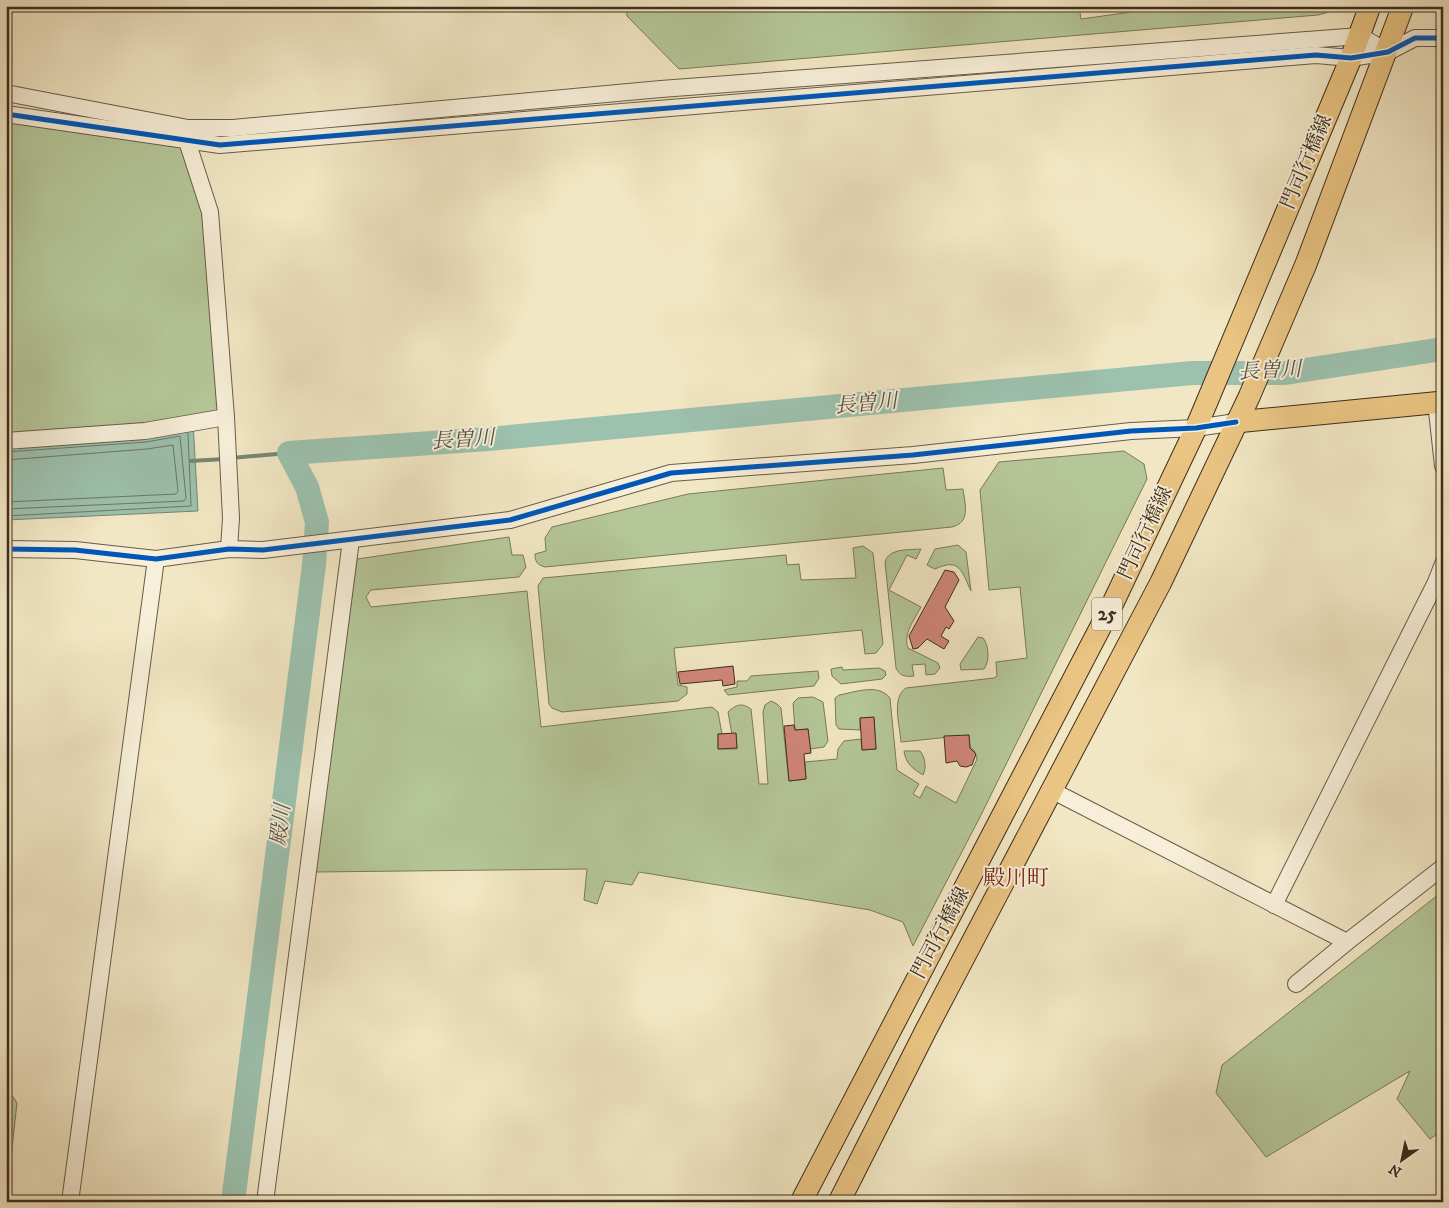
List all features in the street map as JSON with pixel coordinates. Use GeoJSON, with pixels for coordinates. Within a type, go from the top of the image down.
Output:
{"type":"FeatureCollection","features":[{"type":"Feature","properties":{"kind":"main road","name":"門司行橋線"},"geometry":{"type":"LineString","coordinates":[[801,1202],[1113,603],[1196,428],[1351,58],[1370,6]]}},
{"type":"Feature","properties":{"kind":"main road","name":"門司行橋線"},"geometry":{"type":"LineString","coordinates":[[839,1202],[1051,790],[1161,582],[1236,422],[1250,397],[1306,264],[1388,52],[1403,6]]}},
{"type":"Feature","properties":{"kind":"main road"},"geometry":{"type":"LineString","coordinates":[[1236,422],[1440,402]]}},
{"type":"Feature","properties":{"kind":"street"},"geometry":{"type":"LineString","coordinates":[[6,114],[187,134],[233,128],[661,89],[1360,36],[1388,52]]}},
{"type":"Feature","properties":{"kind":"street"},"geometry":{"type":"LineString","coordinates":[[6,93],[187,134],[220,145],[305,140],[1316,55],[1351,58],[1388,52],[1415,38],[1443,38]]}},
{"type":"Feature","properties":{"kind":"street"},"geometry":{"type":"LineString","coordinates":[[187,134],[210,212],[226,417],[231,518],[229,549]]}},
{"type":"Feature","properties":{"kind":"street"},"geometry":{"type":"LineString","coordinates":[[1440,402],[1443,466]]}},
{"type":"Feature","properties":{"kind":"street"},"geometry":{"type":"LineString","coordinates":[[6,441],[145,430],[226,417]]}},
{"type":"Feature","properties":{"kind":"street"},"geometry":{"type":"LineString","coordinates":[[6,549],[75,550],[156,558],[229,549],[263,550],[510,520],[672,473],[913,455],[1131,431],[1196,428],[1236,422]]}},
{"type":"Feature","properties":{"kind":"street"},"geometry":{"type":"LineString","coordinates":[[265,1202],[346,541]]}},
{"type":"Feature","properties":{"kind":"street"},"geometry":{"type":"LineString","coordinates":[[70,1202],[156,558]]}},
{"type":"Feature","properties":{"kind":"street"},"geometry":{"type":"LineString","coordinates":[[1274,905],[1436,582],[1443,564]]}},
{"type":"Feature","properties":{"kind":"street"},"geometry":{"type":"LineString","coordinates":[[1051,790],[1347,942]]}},
{"type":"Feature","properties":{"kind":"street"},"geometry":{"type":"LineString","coordinates":[[1296,984],[1443,867]]}},
{"type":"Feature","properties":{"kind":"shaded area"},"geometry":{"type":"Polygon","coordinates":[[[626,6],[1079,6],[1081,19],[1175,6],[1341,6],[1340,9],[1318,15],[679,69],[627,16],[626,6]]]}},
{"type":"Feature","properties":{"kind":"shaded area"},"geometry":{"type":"Polygon","coordinates":[[[6,111],[187,141],[210,212],[226,417],[6,441],[6,111]]]}},
{"type":"Feature","properties":{"kind":"shaded area"},"geometry":{"type":"Polygon","coordinates":[[[1124,451],[1144,464],[1147,479],[980,817],[913,946],[903,922],[870,910],[639,872],[632,885],[605,881],[597,904],[584,900],[587,869],[315,872],[357,559],[509,537],[512,555],[523,555],[526,567],[519,577],[371,590],[366,597],[371,607],[527,591],[541,727],[712,707],[718,712],[722,734],[718,734],[718,749],[737,749],[736,734],[732,734],[728,712],[741,705],[751,709],[759,784],[768,784],[763,712],[765,705],[771,701],[781,708],[789,781],[806,779],[805,762],[837,759],[838,749],[844,741],[861,739],[862,750],[876,749],[874,718],[860,718],[860,730],[839,729],[836,725],[835,698],[839,695],[859,691],[879,691],[885,693],[890,698],[897,770],[919,784],[913,794],[920,798],[926,786],[956,803],[977,759],[974,750],[970,748],[969,735],[901,742],[898,705],[901,693],[906,688],[994,678],[997,676],[996,662],[1027,658],[1020,587],[989,590],[980,490],[999,462],[1124,451]]]}},
{"type":"Feature","properties":{"kind":"shaded area"},"geometry":{"type":"Polygon","coordinates":[[[943,468],[946,490],[963,489],[964,517],[958,525],[952,527],[545,567],[538,564],[535,559],[535,554],[546,551],[545,538],[552,527],[688,494],[943,468]]]}},
{"type":"Feature","properties":{"kind":"shaded area"},"geometry":{"type":"Polygon","coordinates":[[[958,545],[966,552],[971,591],[959,568],[950,565],[935,569],[927,565],[935,549],[958,545]]]}},
{"type":"Feature","properties":{"kind":"shaded area"},"geometry":{"type":"Polygon","coordinates":[[[863,546],[873,553],[883,644],[876,653],[865,654],[862,630],[674,648],[678,685],[687,687],[687,694],[678,701],[562,712],[552,708],[549,704],[538,586],[543,578],[786,555],[787,565],[799,564],[801,580],[856,578],[853,548],[863,546]]]}},
{"type":"Feature","properties":{"kind":"shaded area"},"geometry":{"type":"Polygon","coordinates":[[[921,549],[916,559],[907,555],[889,590],[921,607],[908,632],[908,648],[938,663],[940,668],[935,674],[926,675],[925,664],[912,665],[914,676],[905,676],[899,673],[896,668],[885,562],[887,557],[895,552],[921,549]]]}},
{"type":"Feature","properties":{"kind":"shaded area"},"geometry":{"type":"Polygon","coordinates":[[[978,637],[983,638],[987,645],[988,658],[986,666],[984,669],[961,670],[960,664],[978,637]]]}},
{"type":"Feature","properties":{"kind":"shaded area"},"geometry":{"type":"Polygon","coordinates":[[[842,667],[843,670],[879,668],[885,671],[886,675],[882,679],[841,684],[832,676],[831,669],[842,667]]]}},
{"type":"Feature","properties":{"kind":"shaded area"},"geometry":{"type":"Polygon","coordinates":[[[818,671],[819,678],[814,686],[728,695],[724,690],[737,687],[737,681],[747,681],[751,676],[818,671]]]}},
{"type":"Feature","properties":{"kind":"shaded area"},"geometry":{"type":"Polygon","coordinates":[[[813,697],[823,702],[828,741],[824,747],[810,749],[808,729],[795,730],[793,703],[798,698],[813,697]]]}},
{"type":"Feature","properties":{"kind":"shaded area"},"geometry":{"type":"Polygon","coordinates":[[[904,751],[920,751],[925,763],[923,775],[910,765],[904,751]]]}},
{"type":"Feature","properties":{"kind":"shaded area"},"geometry":{"type":"Polygon","coordinates":[[[1443,891],[1443,1130],[1430,1139],[1397,1099],[1410,1071],[1266,1157],[1216,1093],[1222,1065],[1443,891]]]}},
{"type":"Feature","properties":{"kind":"shaded area"},"geometry":{"type":"Polygon","coordinates":[[[6,1086],[17,1103],[6,1202],[6,1086]]]}},
{"type":"Feature","properties":{"kind":"water"},"geometry":{"type":"Polygon","coordinates":[[[193,422],[198,511],[6,520],[6,441],[193,422]]]}},
{"type":"Feature","properties":{"kind":"building"},"geometry":{"type":"Polygon","coordinates":[[[945,570],[954,572],[959,580],[945,607],[954,621],[949,629],[946,627],[941,636],[949,641],[944,649],[927,639],[918,648],[913,649],[909,636],[945,570]]]}},
{"type":"Feature","properties":{"kind":"building"},"geometry":{"type":"Polygon","coordinates":[[[733,666],[735,684],[723,686],[722,680],[680,684],[678,672],[733,666]]]}},
{"type":"Feature","properties":{"kind":"building"},"geometry":{"type":"Polygon","coordinates":[[[874,717],[876,749],[862,750],[860,718],[874,717]]]}},
{"type":"Feature","properties":{"kind":"building"},"geometry":{"type":"Polygon","coordinates":[[[794,725],[795,730],[808,729],[811,753],[804,754],[806,779],[789,781],[784,726],[794,725]]]}},
{"type":"Feature","properties":{"kind":"building"},"geometry":{"type":"Polygon","coordinates":[[[736,733],[737,748],[718,749],[718,734],[736,733]]]}},
{"type":"Feature","properties":{"kind":"building"},"geometry":{"type":"Polygon","coordinates":[[[969,735],[970,748],[976,754],[972,765],[960,766],[957,761],[946,763],[944,736],[969,735]]]}},
{"type":"Feature","properties":{"kind":"waterway","name":"長曽川"},"geometry":{"type":"LineString","coordinates":[[233,1202],[314,565],[317,522],[307,487],[289,453],[488,439],[1192,373],[1285,373],[1443,349]]}},
{"type":"Feature","properties":{"kind":"waterway"},"geometry":{"type":"LineString","coordinates":[[231,458],[289,453]]}},
{"type":"Feature","properties":{"kind":"waterway"},"geometry":{"type":"LineString","coordinates":[[191,461],[224,459]]}},
{"type":"Feature","properties":{"kind":"cycle path"},"geometry":{"type":"LineString","coordinates":[[6,114],[220,145],[1316,55],[1351,58],[1388,52],[1415,38],[1443,38]]}},
{"type":"Feature","properties":{"kind":"cycle path"},"geometry":{"type":"LineString","coordinates":[[6,549],[75,550],[156,559],[229,549],[263,550],[510,520],[671,473],[913,455],[1131,431],[1196,428],[1236,422]]}},
{"type":"Feature","properties":{"kind":"district","name":"殿川町"},"geometry":{"type":"Point","coordinates":[1016,878]}},
{"type":"Feature","properties":{"kind":"water label","name":"殿川"},"geometry":{"type":"Point","coordinates":[281,825]}}]}
